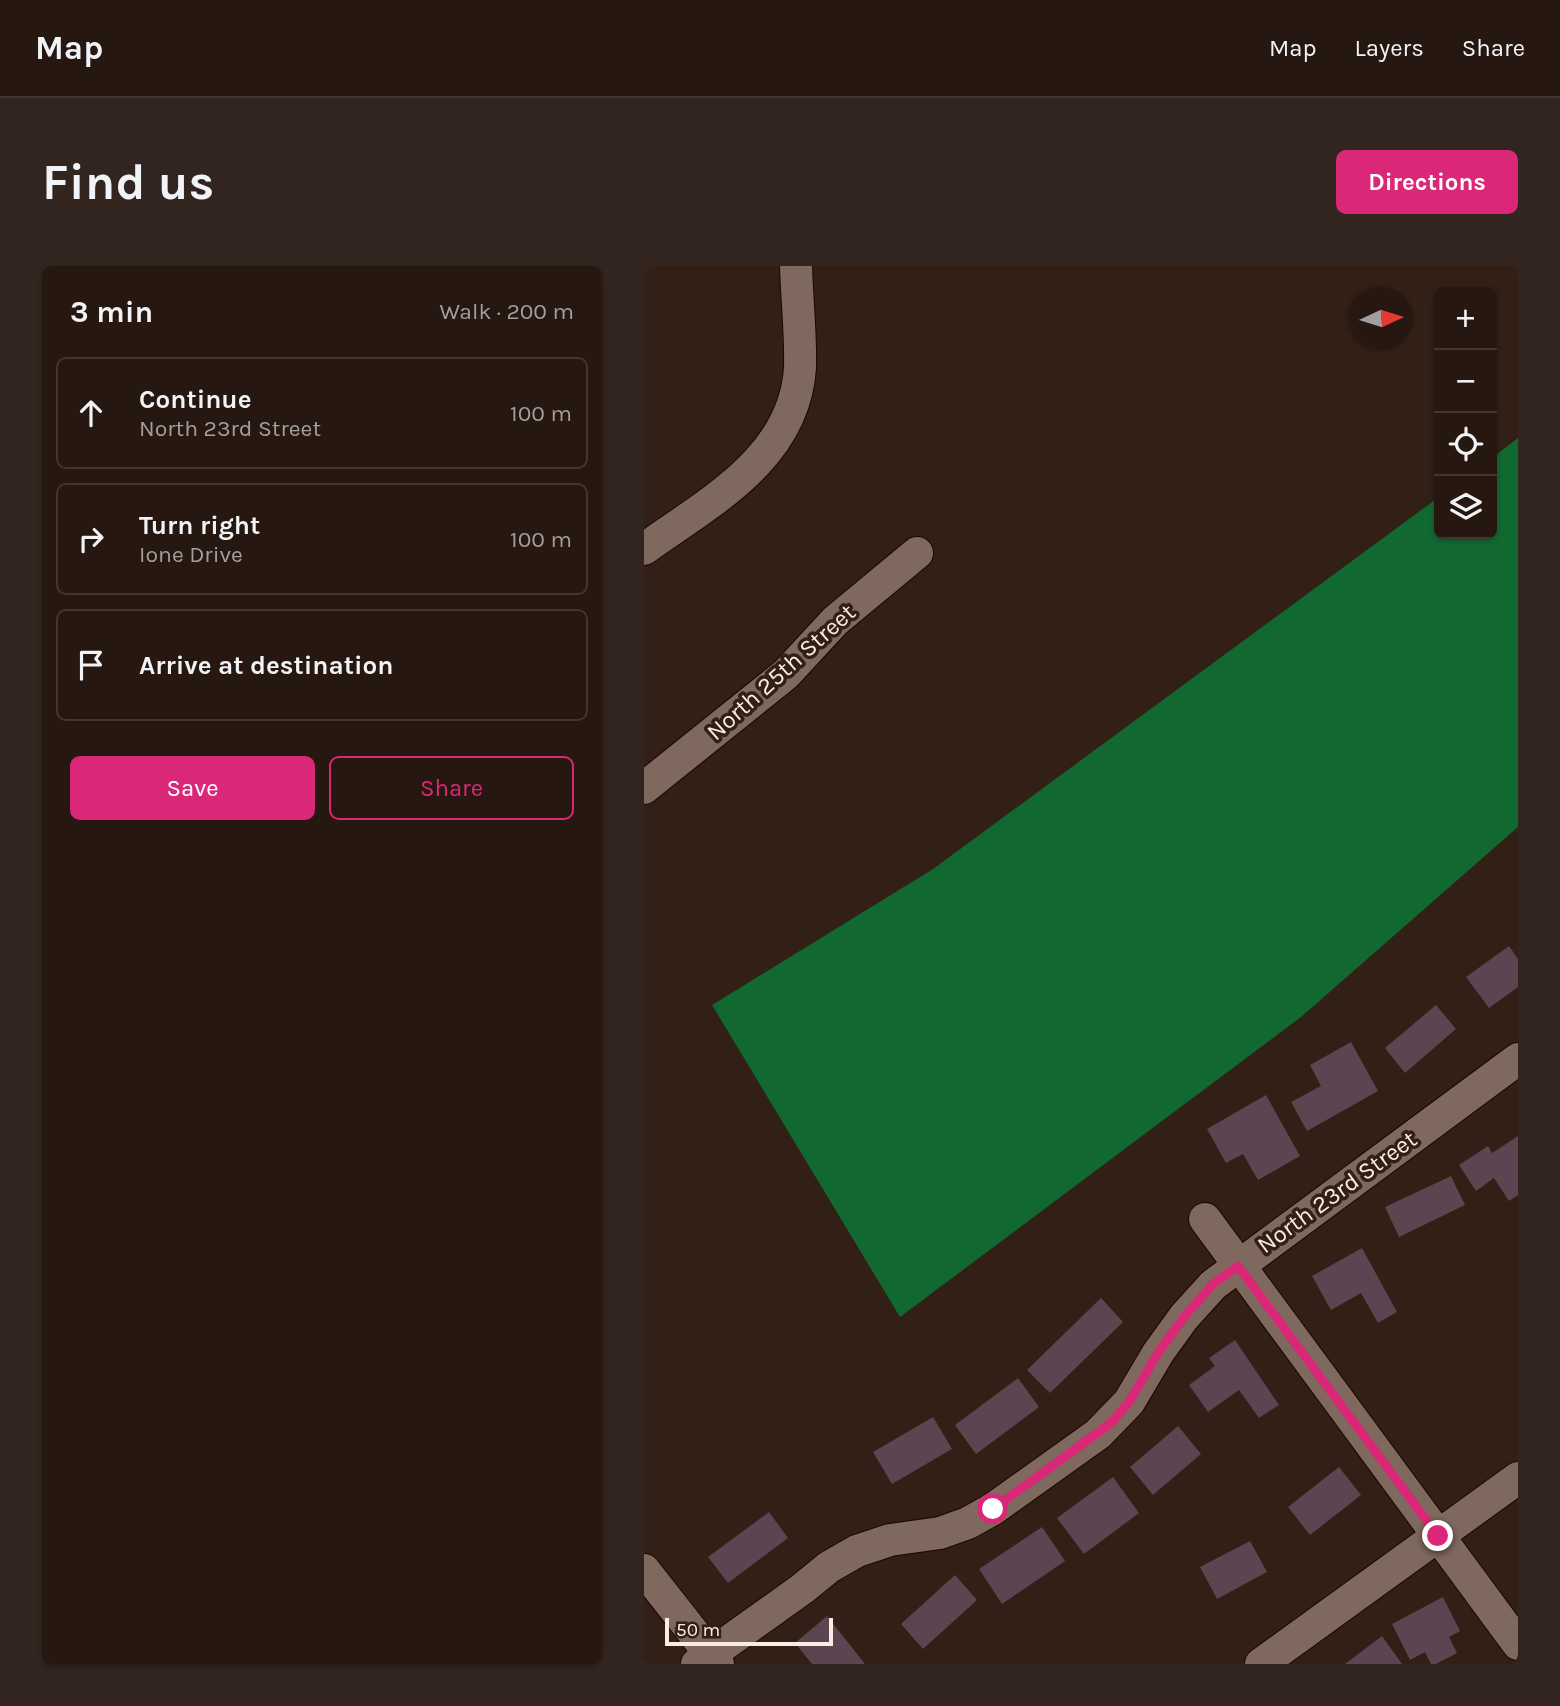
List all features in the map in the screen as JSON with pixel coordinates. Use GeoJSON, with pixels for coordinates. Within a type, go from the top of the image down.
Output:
{"type":"FeatureCollection","features":[{"type":"Feature","properties":{"kind":"street"},"geometry":{"type":"LineString","coordinates":[[644,549],[741,479],[760,461],[777,438],[796,394],[800,369],[796,266]]}},
{"type":"Feature","properties":{"kind":"street","name":"North 25th Street"},"geometry":{"type":"LineString","coordinates":[[644,788],[786,674],[835,621],[917,553]]}},
{"type":"Feature","properties":{"kind":"street","name":"North 23rd Street"},"geometry":{"type":"LineString","coordinates":[[708,1661],[829,1567],[857,1551],[890,1540],[940,1532],[968,1523],[993,1509],[1098,1434],[1129,1402],[1158,1353],[1184,1317],[1213,1284],[1518,1059]]}},
{"type":"Feature","properties":{"kind":"street"},"geometry":{"type":"LineString","coordinates":[[1205,1219],[1518,1644]]}},
{"type":"Feature","properties":{"kind":"street"},"geometry":{"type":"LineString","coordinates":[[1262,1664],[1518,1478]]}},
{"type":"Feature","properties":{"kind":"street"},"geometry":{"type":"LineString","coordinates":[[644,1570],[708,1661]]}},
{"type":"Feature","properties":{"kind":"green space"},"geometry":{"type":"Polygon","coordinates":[[[1518,438],[1518,827],[1301,1017],[900,1317],[712,1005],[933,869],[1434,501],[1434,539],[1497,539],[1497,454],[1518,438]]]}},
{"type":"Feature","properties":{"kind":"building"},"geometry":{"type":"Polygon","coordinates":[[[1509,946],[1518,959],[1518,987],[1489,1008],[1466,977],[1509,946]]]}},
{"type":"Feature","properties":{"kind":"building"},"geometry":{"type":"Polygon","coordinates":[[[1436,1005],[1456,1029],[1405,1073],[1385,1048],[1436,1005]]]}},
{"type":"Feature","properties":{"kind":"building"},"geometry":{"type":"Polygon","coordinates":[[[1351,1042],[1378,1091],[1307,1131],[1291,1102],[1321,1086],[1310,1065],[1351,1042]]]}},
{"type":"Feature","properties":{"kind":"building"},"geometry":{"type":"Polygon","coordinates":[[[1266,1095],[1300,1156],[1258,1180],[1243,1154],[1226,1163],[1207,1129],[1266,1095]]]}},
{"type":"Feature","properties":{"kind":"building"},"geometry":{"type":"Polygon","coordinates":[[[1518,1136],[1518,1195],[1509,1201],[1494,1178],[1476,1191],[1459,1165],[1488,1146],[1492,1153],[1518,1136]]]}},
{"type":"Feature","properties":{"kind":"building"},"geometry":{"type":"Polygon","coordinates":[[[1451,1176],[1465,1205],[1399,1237],[1385,1207],[1451,1176]]]}},
{"type":"Feature","properties":{"kind":"building"},"geometry":{"type":"Polygon","coordinates":[[[1362,1248],[1397,1312],[1378,1323],[1361,1293],[1331,1310],[1312,1276],[1362,1248]]]}},
{"type":"Feature","properties":{"kind":"building"},"geometry":{"type":"Polygon","coordinates":[[[1101,1298],[1123,1322],[1050,1393],[1027,1370],[1101,1298]]]}},
{"type":"Feature","properties":{"kind":"building"},"geometry":{"type":"Polygon","coordinates":[[[1235,1340],[1279,1405],[1259,1418],[1239,1390],[1208,1412],[1189,1385],[1215,1366],[1209,1358],[1235,1340]]]}},
{"type":"Feature","properties":{"kind":"building"},"geometry":{"type":"Polygon","coordinates":[[[1018,1378],[1039,1407],[976,1454],[955,1425],[1018,1378]]]}},
{"type":"Feature","properties":{"kind":"building"},"geometry":{"type":"Polygon","coordinates":[[[933,1417],[952,1449],[892,1484],[873,1452],[933,1417]]]}},
{"type":"Feature","properties":{"kind":"building"},"geometry":{"type":"Polygon","coordinates":[[[1178,1426],[1201,1454],[1153,1495],[1130,1467],[1178,1426]]]}},
{"type":"Feature","properties":{"kind":"building"},"geometry":{"type":"Polygon","coordinates":[[[1339,1467],[1361,1495],[1310,1535],[1288,1507],[1339,1467]]]}},
{"type":"Feature","properties":{"kind":"building"},"geometry":{"type":"Polygon","coordinates":[[[1113,1477],[1139,1513],[1084,1554],[1057,1518],[1113,1477]]]}},
{"type":"Feature","properties":{"kind":"building"},"geometry":{"type":"Polygon","coordinates":[[[769,1512],[788,1538],[728,1583],[708,1557],[769,1512]]]}},
{"type":"Feature","properties":{"kind":"building"},"geometry":{"type":"Polygon","coordinates":[[[1042,1527],[1065,1561],[1002,1604],[979,1569],[1042,1527]]]}},
{"type":"Feature","properties":{"kind":"building"},"geometry":{"type":"Polygon","coordinates":[[[1250,1541],[1267,1572],[1217,1599],[1200,1567],[1250,1541]]]}},
{"type":"Feature","properties":{"kind":"building"},"geometry":{"type":"Polygon","coordinates":[[[955,1575],[977,1600],[923,1649],[901,1624],[955,1575]]]}},
{"type":"Feature","properties":{"kind":"building"},"geometry":{"type":"Polygon","coordinates":[[[1443,1597],[1460,1631],[1449,1637],[1457,1653],[1436,1664],[1431,1664],[1425,1652],[1410,1660],[1392,1624],[1443,1597]]]}},
{"type":"Feature","properties":{"kind":"building"},"geometry":{"type":"Polygon","coordinates":[[[827,1616],[865,1664],[812,1664],[795,1643],[827,1616]]]}},
{"type":"Feature","properties":{"kind":"building"},"geometry":{"type":"Polygon","coordinates":[[[1382,1636],[1402,1664],[1345,1664],[1382,1636]]]}},
{"type":"Feature","properties":{"kind":"route"},"geometry":{"type":"LineString","coordinates":[[993,1509],[1111,1423],[1129,1402],[1158,1353],[1184,1317],[1213,1284],[1238,1266],[1438,1536]]}}]}
